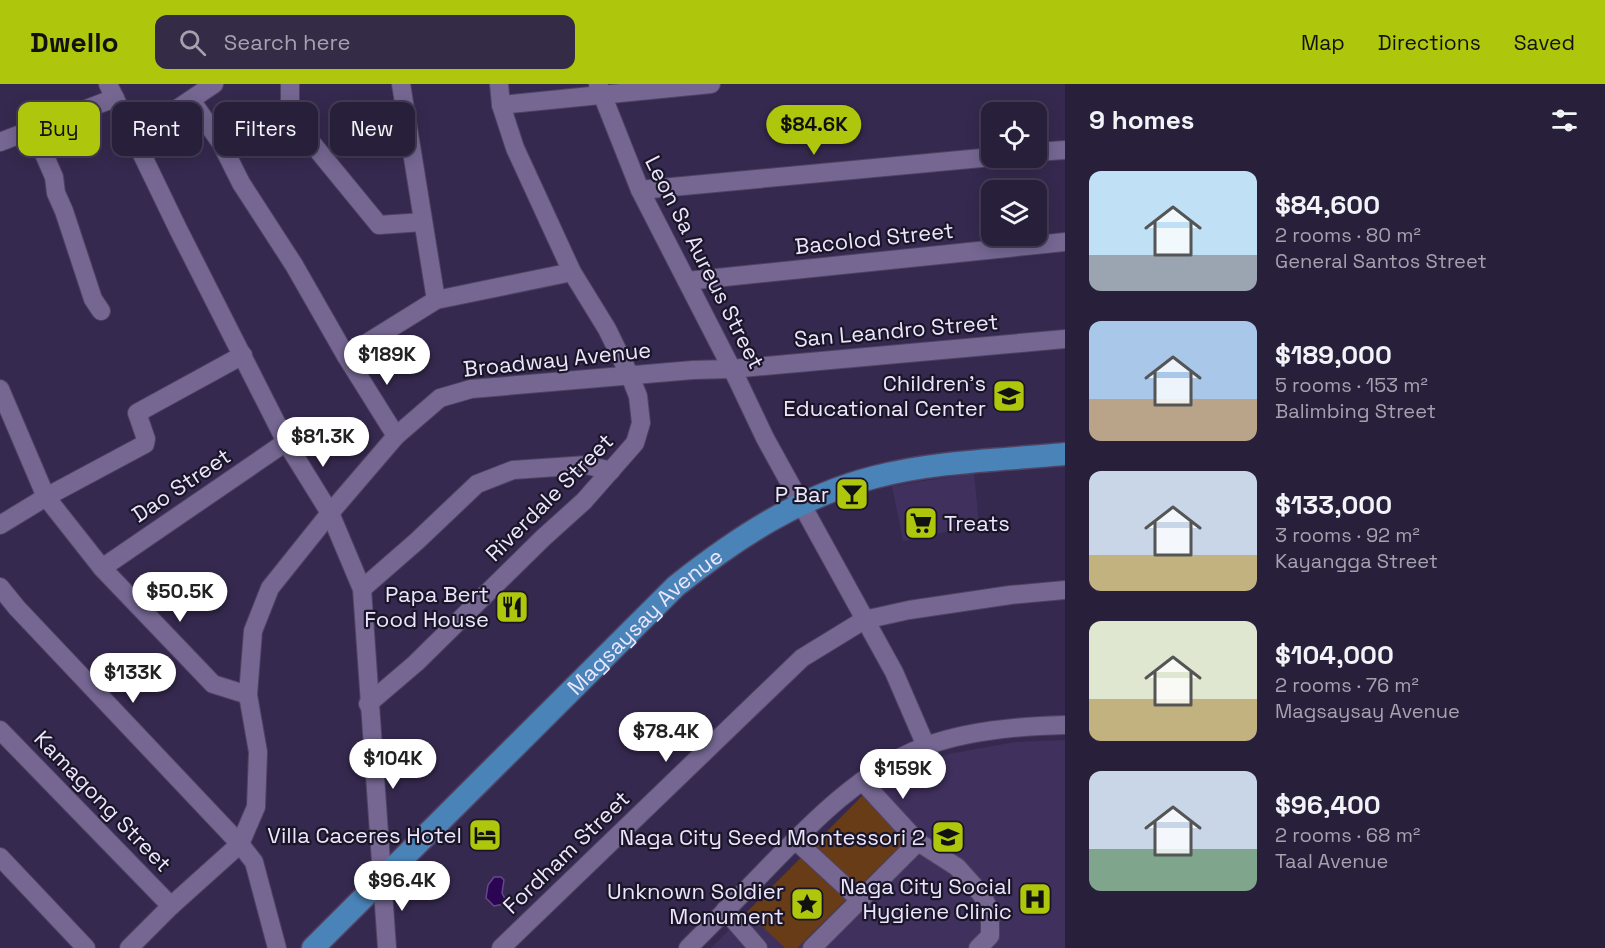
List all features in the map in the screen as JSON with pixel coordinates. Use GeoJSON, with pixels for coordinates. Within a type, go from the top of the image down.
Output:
{"type":"FeatureCollection","features":[{"type":"Feature","properties":{"kind":"main road","name":"Magsaysay Avenue"},"geometry":{"type":"LineString","coordinates":[[313,948],[676,586],[741,537],[802,503],[843,487],[893,473],[1065,454]]}},
{"type":"Feature","properties":{"kind":"street"},"geometry":{"type":"LineString","coordinates":[[188,102],[214,84]]}},
{"type":"Feature","properties":{"kind":"street"},"geometry":{"type":"LineString","coordinates":[[290,84],[290,112],[311,142],[379,225],[423,222]]}},
{"type":"Feature","properties":{"kind":"street"},"geometry":{"type":"LineString","coordinates":[[401,84],[436,300]]}},
{"type":"Feature","properties":{"kind":"street","name":"Riverdale Street"},"geometry":{"type":"LineString","coordinates":[[368,704],[416,663],[543,538],[584,501],[635,443],[641,423],[638,396],[630,376],[608,329],[572,272],[519,158],[501,105],[499,84]]}},
{"type":"Feature","properties":{"kind":"street"},"geometry":{"type":"LineString","coordinates":[[501,105],[599,89],[711,84]]}},
{"type":"Feature","properties":{"kind":"street","name":"Leon Sa Aureus Street"},"geometry":{"type":"LineString","coordinates":[[599,89],[640,190],[765,438],[894,672],[926,746]]}},
{"type":"Feature","properties":{"kind":"street"},"geometry":{"type":"LineString","coordinates":[[89,102],[112,91]]}},
{"type":"Feature","properties":{"kind":"street"},"geometry":{"type":"LineString","coordinates":[[191,100],[221,143],[241,183],[294,265],[346,356],[396,436]]}},
{"type":"Feature","properties":{"kind":"street"},"geometry":{"type":"LineString","coordinates":[[0,142],[18,135]]}},
{"type":"Feature","properties":{"kind":"street"},"geometry":{"type":"LineString","coordinates":[[1047,151],[1065,150]]}},
{"type":"Feature","properties":{"kind":"street"},"geometry":{"type":"LineString","coordinates":[[45,156],[54,177],[56,193],[93,299],[101,311]]}},
{"type":"Feature","properties":{"kind":"street"},"geometry":{"type":"LineString","coordinates":[[143,156],[286,442],[330,513],[362,589],[368,704],[387,948]]}},
{"type":"Feature","properties":{"kind":"street"},"geometry":{"type":"LineString","coordinates":[[640,190],[981,158]]}},
{"type":"Feature","properties":{"kind":"street","name":"Bacolod Street"},"geometry":{"type":"LineString","coordinates":[[687,281],[1065,242]]}},
{"type":"Feature","properties":{"kind":"street"},"geometry":{"type":"LineString","coordinates":[[346,356],[436,300],[572,272]]}},
{"type":"Feature","properties":{"kind":"street","name":"San Leandro Street"},"geometry":{"type":"LineString","coordinates":[[731,369],[1065,339]]}},
{"type":"Feature","properties":{"kind":"street"},"geometry":{"type":"LineString","coordinates":[[0,525],[46,496],[145,444],[146,439],[137,413],[243,355]]}},
{"type":"Feature","properties":{"kind":"street","name":"Broadway Avenue"},"geometry":{"type":"LineString","coordinates":[[240,844],[256,807],[258,752],[248,695],[253,631],[270,588],[396,436],[440,398],[471,389],[693,370],[731,369]]}},
{"type":"Feature","properties":{"kind":"street"},"geometry":{"type":"LineString","coordinates":[[0,388],[46,496],[102,568],[213,684],[248,695]]}},
{"type":"Feature","properties":{"kind":"street","name":"Dao Street"},"geometry":{"type":"LineString","coordinates":[[102,568],[286,442]]}},
{"type":"Feature","properties":{"kind":"street"},"geometry":{"type":"LineString","coordinates":[[362,589],[477,484],[513,470],[587,465],[611,471]]}},
{"type":"Feature","properties":{"kind":"street"},"geometry":{"type":"LineString","coordinates":[[0,586],[17,608],[240,844],[254,862],[277,948]]}},
{"type":"Feature","properties":{"kind":"street","name":"Fordham Street"},"geometry":{"type":"LineString","coordinates":[[501,948],[801,658],[864,620],[909,610],[1010,595],[1065,590]]}},
{"type":"Feature","properties":{"kind":"street"},"geometry":{"type":"LineString","coordinates":[[688,948],[795,840],[881,767],[926,746],[965,736],[1024,726],[1065,725]]}},
{"type":"Feature","properties":{"kind":"street","name":"Kamagong Street"},"geometry":{"type":"LineString","coordinates":[[0,730],[171,906]]}},
{"type":"Feature","properties":{"kind":"street"},"geometry":{"type":"LineString","coordinates":[[862,782],[918,842],[957,867],[982,895],[990,912],[990,936],[978,948]]}},
{"type":"Feature","properties":{"kind":"street"},"geometry":{"type":"LineString","coordinates":[[795,840],[860,900]]}},
{"type":"Feature","properties":{"kind":"street"},"geometry":{"type":"LineString","coordinates":[[812,948],[918,842]]}},
{"type":"Feature","properties":{"kind":"street"},"geometry":{"type":"LineString","coordinates":[[129,948],[171,906],[240,844]]}},
{"type":"Feature","properties":{"kind":"street"},"geometry":{"type":"LineString","coordinates":[[0,857],[86,948]]}},
{"type":"Feature","properties":{"kind":"street"},"geometry":{"type":"LineString","coordinates":[[725,910],[758,948]]}},
{"type":"Feature","properties":{"kind":"shaded area"},"geometry":{"type":"Polygon","coordinates":[[[974,473],[979,525],[903,541],[892,486],[974,473]]]}},
{"type":"Feature","properties":{"kind":"shaded area"},"geometry":{"type":"Polygon","coordinates":[[[1065,740],[1065,948],[711,948],[876,784],[915,766],[949,754],[1015,742],[1065,740]]]}},
{"type":"Feature","properties":{"kind":"shaded area"},"geometry":{"type":"Polygon","coordinates":[[[864,794],[906,840],[797,948],[785,948],[747,912],[864,794]]]}},
{"type":"Feature","properties":{"kind":"shaded area"},"geometry":{"type":"Polygon","coordinates":[[[494,877],[501,877],[504,880],[502,893],[506,901],[504,904],[494,906],[486,898],[488,885],[494,877]]]}},
{"type":"Feature","properties":{"kind":"place","name":"Children's Educational Center"},"geometry":{"type":"Point","coordinates":[1009,396]}},
{"type":"Feature","properties":{"kind":"place","name":"P Bar"},"geometry":{"type":"Point","coordinates":[852,494]}},
{"type":"Feature","properties":{"kind":"place","name":"Treats"},"geometry":{"type":"Point","coordinates":[921,523]}},
{"type":"Feature","properties":{"kind":"place","name":"Papa Bert Food House"},"geometry":{"type":"Point","coordinates":[512,607]}},
{"type":"Feature","properties":{"kind":"place","name":"Villa Caceres Hotel"},"geometry":{"type":"Point","coordinates":[485,835]}},
{"type":"Feature","properties":{"kind":"place","name":"Naga City Seed Montessori 2"},"geometry":{"type":"Point","coordinates":[948,837]}},
{"type":"Feature","properties":{"kind":"place","name":"Naga City Social Hygiene Clinic"},"geometry":{"type":"Point","coordinates":[1035,899]}},
{"type":"Feature","properties":{"kind":"place","name":"Unknown Soldier Monument"},"geometry":{"type":"Point","coordinates":[807,904]}}]}
